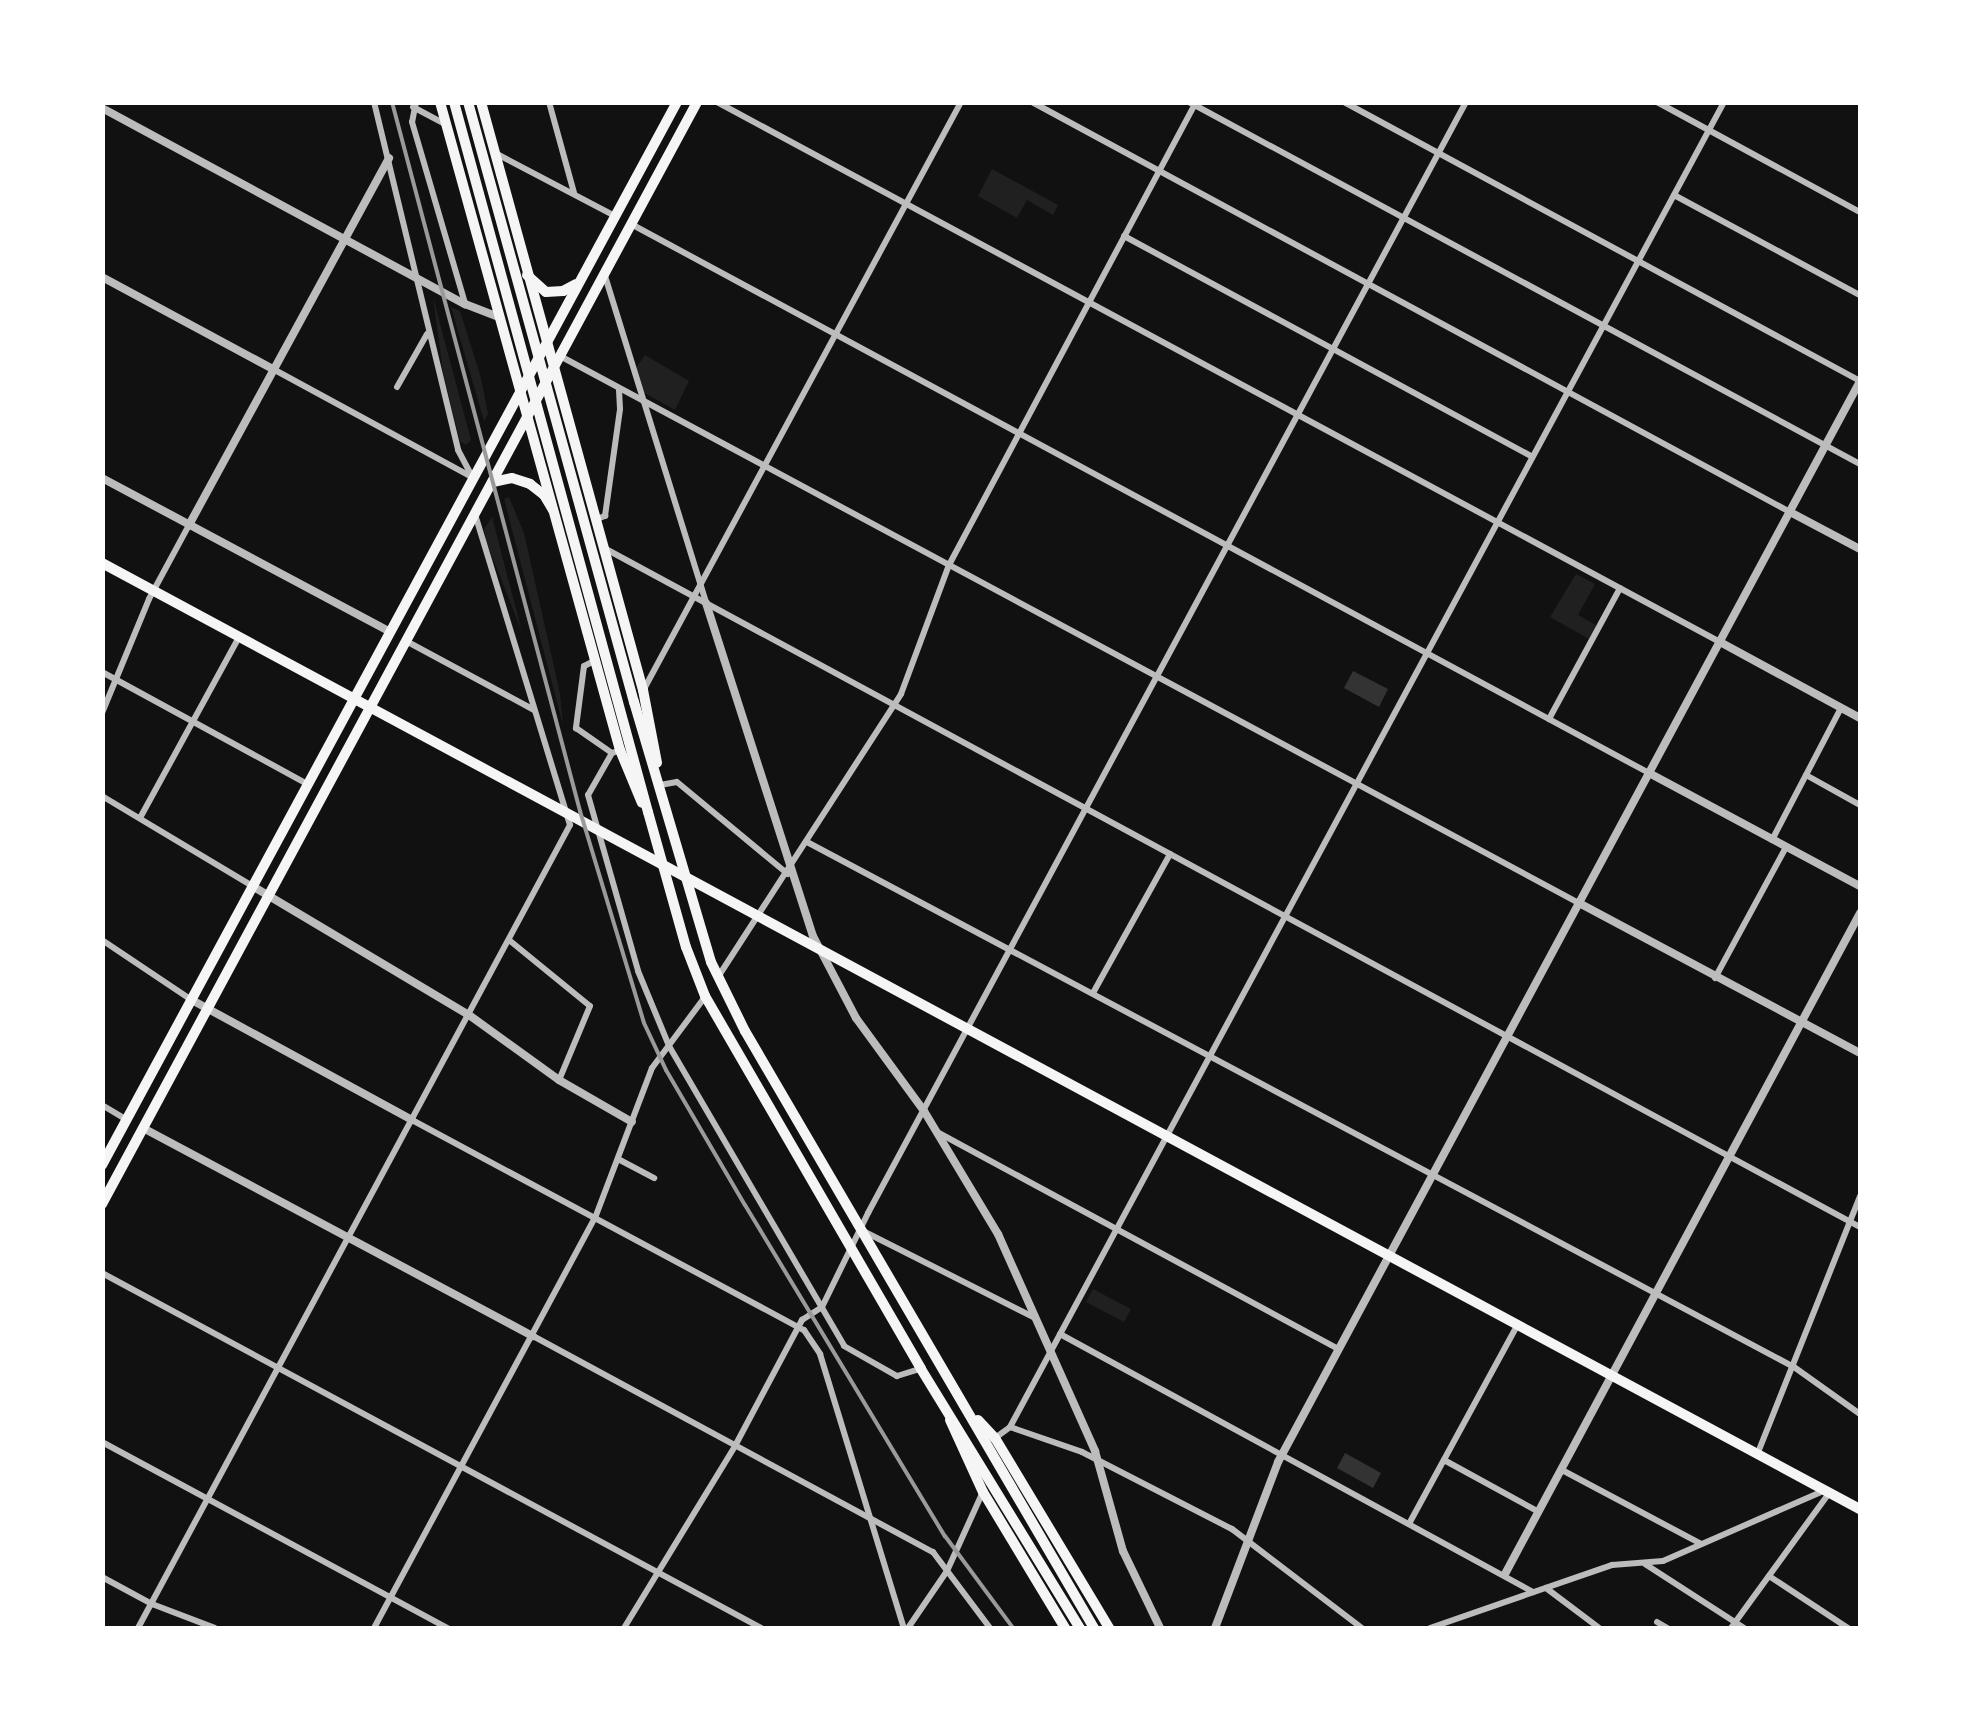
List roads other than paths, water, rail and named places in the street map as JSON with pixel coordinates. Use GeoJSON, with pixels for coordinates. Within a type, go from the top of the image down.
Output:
{"type":"FeatureCollection","features":[{"type":"Feature","properties":{"kind":"main road"},"geometry":{"type":"LineString","coordinates":[[440,102],[595,660],[616,752],[648,812]]}},
{"type":"Feature","properties":{"kind":"main road"},"geometry":{"type":"LineString","coordinates":[[454,102],[662,864],[706,996],[921,1369],[1080,1628]]}},
{"type":"Feature","properties":{"kind":"main road"},"geometry":{"type":"LineString","coordinates":[[468,102],[634,702],[718,977],[1094,1628]]}},
{"type":"Feature","properties":{"kind":"main road"},"geometry":{"type":"LineString","coordinates":[[481,102],[643,690],[660,785]]}},
{"type":"Feature","properties":{"kind":"main road"},"geometry":{"type":"LineString","coordinates":[[102,1165],[676,102]]}},
{"type":"Feature","properties":{"kind":"main road"},"geometry":{"type":"LineString","coordinates":[[102,1204],[697,102]]}},
{"type":"Feature","properties":{"kind":"main road"},"geometry":{"type":"LineString","coordinates":[[527,275],[546,292],[563,292],[578,283]]}},
{"type":"Feature","properties":{"kind":"main road"},"geometry":{"type":"LineString","coordinates":[[492,483],[512,478],[530,484],[544,495],[553,510]]}},
{"type":"Feature","properties":{"kind":"main road"},"geometry":{"type":"LineString","coordinates":[[102,563],[1860,1509]]}},
{"type":"Feature","properties":{"kind":"main road"},"geometry":{"type":"LineString","coordinates":[[961,1400],[995,1438],[1109,1628]]}},
{"type":"Feature","properties":{"kind":"main road"},"geometry":{"type":"LineString","coordinates":[[947,1408],[953,1433],[984,1492],[1065,1628]]}},
{"type":"Feature","properties":{"kind":"street"},"geometry":{"type":"LineString","coordinates":[[374,102],[458,450],[473,478]]}},
{"type":"Feature","properties":{"kind":"street"},"geometry":{"type":"LineString","coordinates":[[548,102],[575,194]]}},
{"type":"Feature","properties":{"kind":"street"},"geometry":{"type":"LineString","coordinates":[[717,102],[1860,718]]}},
{"type":"Feature","properties":{"kind":"street"},"geometry":{"type":"LineString","coordinates":[[643,690],[961,102]]}},
{"type":"Feature","properties":{"kind":"street"},"geometry":{"type":"LineString","coordinates":[[1032,102],[1860,550]]}},
{"type":"Feature","properties":{"kind":"street"},"geometry":{"type":"LineString","coordinates":[[1216,1628],[1282,1454],[1860,381],[1344,102]]}},
{"type":"Feature","properties":{"kind":"street"},"geometry":{"type":"LineString","coordinates":[[624,1628],[734,1446],[798,1327],[822,1307],[1466,102]]}},
{"type":"Feature","properties":{"kind":"street"},"geometry":{"type":"LineString","coordinates":[[1657,102],[1860,212]]}},
{"type":"Feature","properties":{"kind":"street"},"geometry":{"type":"LineString","coordinates":[[995,1438],[1010,1427],[1724,102]]}},
{"type":"Feature","properties":{"kind":"street"},"geometry":{"type":"LineString","coordinates":[[718,977],[894,706],[948,565],[1193,103],[1860,464]]}},
{"type":"Feature","properties":{"kind":"street"},"geometry":{"type":"LineString","coordinates":[[447,126],[415,105],[412,122],[465,304]]}},
{"type":"Feature","properties":{"kind":"street"},"geometry":{"type":"LineString","coordinates":[[102,108],[465,304],[499,316],[535,306]]}},
{"type":"Feature","properties":{"kind":"street"},"geometry":{"type":"LineString","coordinates":[[494,152],[615,216]]}},
{"type":"Feature","properties":{"kind":"street"},"geometry":{"type":"LineString","coordinates":[[102,713],[154,591],[388,158]]}},
{"type":"Feature","properties":{"kind":"street"},"geometry":{"type":"LineString","coordinates":[[1674,195],[1860,295]]}},
{"type":"Feature","properties":{"kind":"street"},"geometry":{"type":"LineString","coordinates":[[631,224],[1860,886]]}},
{"type":"Feature","properties":{"kind":"street"},"geometry":{"type":"LineString","coordinates":[[1124,236],[1532,457]]}},
{"type":"Feature","properties":{"kind":"street"},"geometry":{"type":"LineString","coordinates":[[604,275],[790,869],[822,950],[856,1018],[924,1110],[998,1234],[1096,1459],[1123,1550],[1160,1628]]}},
{"type":"Feature","properties":{"kind":"street"},"geometry":{"type":"LineString","coordinates":[[102,277],[473,478]]}},
{"type":"Feature","properties":{"kind":"street"},"geometry":{"type":"LineString","coordinates":[[396,387],[428,333]]}},
{"type":"Feature","properties":{"kind":"street"},"geometry":{"type":"LineString","coordinates":[[560,356],[1860,1053]]}},
{"type":"Feature","properties":{"kind":"street"},"geometry":{"type":"LineString","coordinates":[[595,520],[605,516],[620,409],[619,388]]}},
{"type":"Feature","properties":{"kind":"street"},"geometry":{"type":"LineString","coordinates":[[102,478],[390,632]]}},
{"type":"Feature","properties":{"kind":"street"},"geometry":{"type":"LineString","coordinates":[[138,1628],[570,825],[474,515]]}},
{"type":"Feature","properties":{"kind":"street"},"geometry":{"type":"LineString","coordinates":[[603,548],[1860,1227]]}},
{"type":"Feature","properties":{"kind":"street"},"geometry":{"type":"LineString","coordinates":[[1549,719],[1620,588]]}},
{"type":"Feature","properties":{"kind":"street"},"geometry":{"type":"LineString","coordinates":[[140,818],[239,637]]}},
{"type":"Feature","properties":{"kind":"street"},"geometry":{"type":"LineString","coordinates":[[406,640],[535,710]]}},
{"type":"Feature","properties":{"kind":"street"},"geometry":{"type":"LineString","coordinates":[[595,660],[584,666],[576,728],[616,752],[588,795],[638,971],[669,1046],[848,1350],[897,1376],[921,1369]]}},
{"type":"Feature","properties":{"kind":"street"},"geometry":{"type":"LineString","coordinates":[[102,672],[308,784]]}},
{"type":"Feature","properties":{"kind":"street"},"geometry":{"type":"LineString","coordinates":[[1772,840],[1841,708]]}},
{"type":"Feature","properties":{"kind":"street"},"geometry":{"type":"LineString","coordinates":[[1806,775],[1860,805]]}},
{"type":"Feature","properties":{"kind":"street"},"geometry":{"type":"LineString","coordinates":[[660,785],[677,782],[790,869]]}},
{"type":"Feature","properties":{"kind":"street"},"geometry":{"type":"LineString","coordinates":[[102,796],[468,1015],[558,1080],[632,1122]]}},
{"type":"Feature","properties":{"kind":"street"},"geometry":{"type":"LineString","coordinates":[[807,842],[1794,1366],[1860,1414]]}},
{"type":"Feature","properties":{"kind":"street"},"geometry":{"type":"LineString","coordinates":[[1715,978],[1786,848]]}},
{"type":"Feature","properties":{"kind":"street"},"geometry":{"type":"LineString","coordinates":[[1093,994],[1170,854]]}},
{"type":"Feature","properties":{"kind":"street"},"geometry":{"type":"LineString","coordinates":[[1505,1574],[1860,914]]}},
{"type":"Feature","properties":{"kind":"street"},"geometry":{"type":"LineString","coordinates":[[102,940],[205,1008],[798,1327],[820,1354],[906,1628]]}},
{"type":"Feature","properties":{"kind":"street"},"geometry":{"type":"LineString","coordinates":[[509,940],[590,1006],[558,1080]]}},
{"type":"Feature","properties":{"kind":"street"},"geometry":{"type":"LineString","coordinates":[[374,1628],[595,1218],[652,1068],[706,996]]}},
{"type":"Feature","properties":{"kind":"street"},"geometry":{"type":"LineString","coordinates":[[102,1106],[127,1120]]}},
{"type":"Feature","properties":{"kind":"street"},"geometry":{"type":"LineString","coordinates":[[143,1128],[934,1552],[990,1628]]}},
{"type":"Feature","properties":{"kind":"street"},"geometry":{"type":"LineString","coordinates":[[936,1131],[1338,1348]]}},
{"type":"Feature","properties":{"kind":"street"},"geometry":{"type":"LineString","coordinates":[[618,1159],[654,1178]]}},
{"type":"Feature","properties":{"kind":"street"},"geometry":{"type":"LineString","coordinates":[[1758,1455],[1860,1196]]}},
{"type":"Feature","properties":{"kind":"street"},"geometry":{"type":"LineString","coordinates":[[862,1230],[1038,1320]]}},
{"type":"Feature","properties":{"kind":"street"},"geometry":{"type":"LineString","coordinates":[[102,1273],[762,1628]]}},
{"type":"Feature","properties":{"kind":"street"},"geometry":{"type":"LineString","coordinates":[[1410,1522],[1517,1325]]}},
{"type":"Feature","properties":{"kind":"street"},"geometry":{"type":"LineString","coordinates":[[1060,1334],[1533,1592]]}},
{"type":"Feature","properties":{"kind":"street"},"geometry":{"type":"LineString","coordinates":[[1010,1427],[1096,1459],[1248,1539],[1362,1628]]}},
{"type":"Feature","properties":{"kind":"street"},"geometry":{"type":"LineString","coordinates":[[102,1442],[448,1628]]}},
{"type":"Feature","properties":{"kind":"street"},"geometry":{"type":"LineString","coordinates":[[1444,1460],[1539,1512]]}},
{"type":"Feature","properties":{"kind":"street"},"geometry":{"type":"LineString","coordinates":[[1562,1470],[1700,1544]]}},
{"type":"Feature","properties":{"kind":"street"},"geometry":{"type":"LineString","coordinates":[[906,1628],[947,1571],[984,1492]]}},
{"type":"Feature","properties":{"kind":"street"},"geometry":{"type":"LineString","coordinates":[[1430,1628],[1612,1565],[1664,1560],[1827,1492]]}},
{"type":"Feature","properties":{"kind":"street"},"geometry":{"type":"LineString","coordinates":[[1733,1626],[1827,1492]]}},
{"type":"Feature","properties":{"kind":"street"},"geometry":{"type":"LineString","coordinates":[[1643,1562],[1733,1626],[1744,1628]]}},
{"type":"Feature","properties":{"kind":"street"},"geometry":{"type":"LineString","coordinates":[[1769,1576],[1848,1628]]}},
{"type":"Feature","properties":{"kind":"street"},"geometry":{"type":"LineString","coordinates":[[102,1577],[152,1604],[215,1628]]}},
{"type":"Feature","properties":{"kind":"street"},"geometry":{"type":"LineString","coordinates":[[1546,1588],[1599,1628]]}},
{"type":"Feature","properties":{"kind":"street"},"geometry":{"type":"LineString","coordinates":[[1657,1622],[1666,1628]]}},
{"type":"Feature","properties":{"kind":"railway"},"geometry":{"type":"LineString","coordinates":[[392,102],[580,811],[644,1023],[666,1070],[745,1205],[945,1536],[1013,1628]]}}]}
